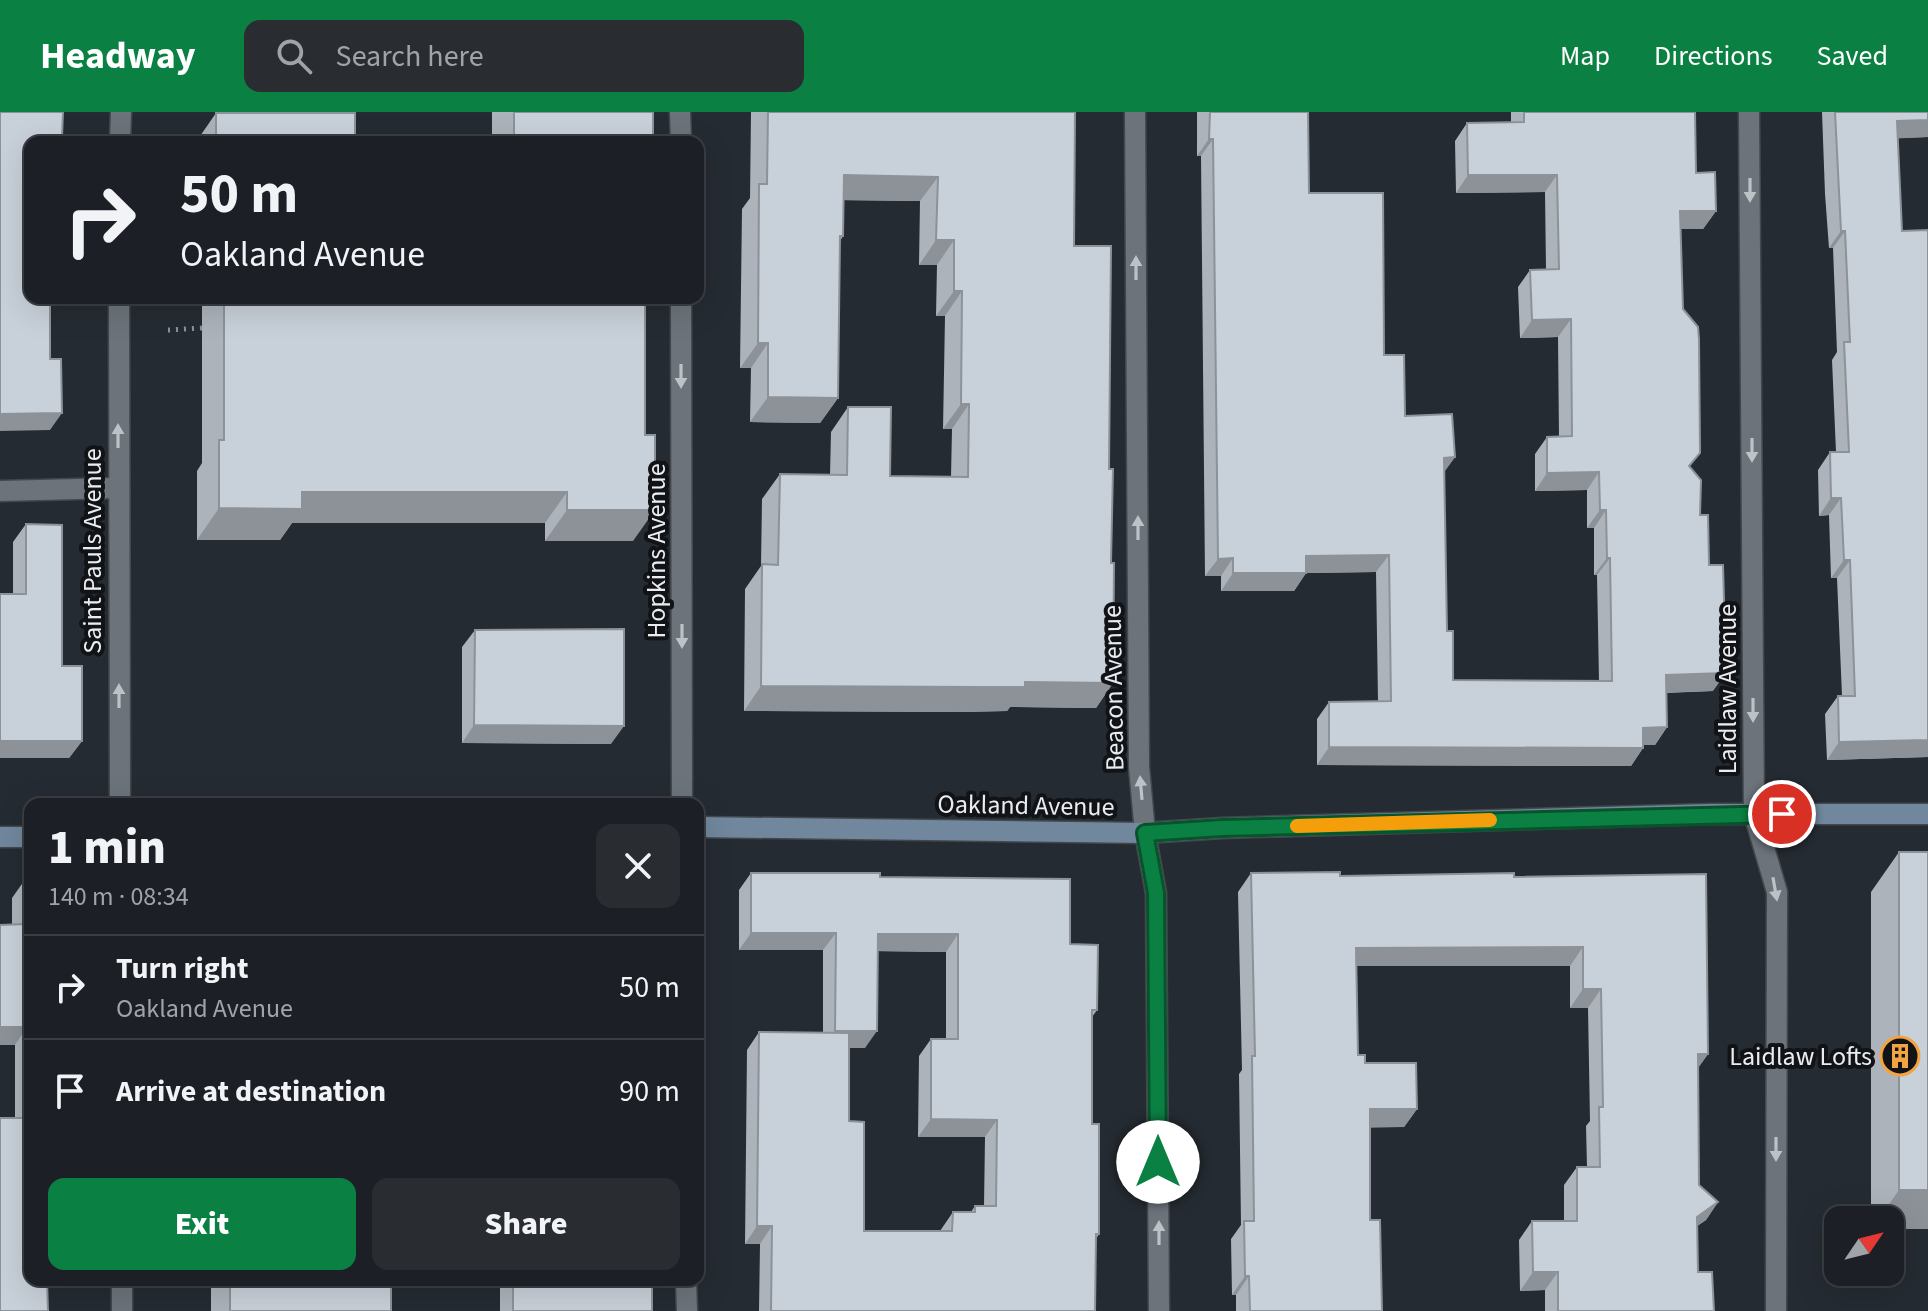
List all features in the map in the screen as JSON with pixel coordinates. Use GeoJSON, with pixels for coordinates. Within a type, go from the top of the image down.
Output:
{"type":"FeatureCollection","features":[{"type":"Feature","properties":{"kind":"street"},"geometry":{"type":"LineString","coordinates":[[120,136],[121,112]]}},
{"type":"Feature","properties":{"kind":"street"},"geometry":{"type":"LineString","coordinates":[[680,112],[681,136]]}},
{"type":"Feature","properties":{"kind":"street","name":"Beacon Avenue"},"geometry":{"type":"LineString","coordinates":[[1135,112],[1139,767],[1145,833],[1156,893],[1159,1311]]}},
{"type":"Feature","properties":{"kind":"street","name":"Laidlaw Avenue"},"geometry":{"type":"LineString","coordinates":[[1749,112],[1754,814],[1777,892],[1776,1311]]}},
{"type":"Feature","properties":{"kind":"street","name":"Saint Pauls Avenue"},"geometry":{"type":"LineString","coordinates":[[119,304],[120,798]]}},
{"type":"Feature","properties":{"kind":"street","name":"Hopkins Avenue"},"geometry":{"type":"LineString","coordinates":[[681,304],[682,798]]}},
{"type":"Feature","properties":{"kind":"street"},"geometry":{"type":"LineString","coordinates":[[0,491],[117,488]]}},
{"type":"Feature","properties":{"kind":"street","name":"Oakland Avenue"},"geometry":{"type":"LineString","coordinates":[[704,827],[1145,833],[1222,828],[1754,814],[1928,814]]}},
{"type":"Feature","properties":{"kind":"street"},"geometry":{"type":"LineString","coordinates":[[0,837],[24,837]]}},
{"type":"Feature","properties":{"kind":"street"},"geometry":{"type":"LineString","coordinates":[[122,1286],[122,1311]]}},
{"type":"Feature","properties":{"kind":"street"},"geometry":{"type":"LineString","coordinates":[[686,1286],[687,1311]]}},
{"type":"Feature","properties":{"kind":"path"},"geometry":{"type":"LineString","coordinates":[[168,330],[202,328]]}},
{"type":"Feature","properties":{"kind":"building"},"geometry":{"type":"Polygon","coordinates":[[[0,112],[63,112],[62,136],[24,136],[24,304],[50,304],[50,359],[61,359],[62,413],[0,414],[0,112]]]}},
{"type":"Feature","properties":{"kind":"building"},"geometry":{"type":"Polygon","coordinates":[[[514,112],[653,112],[653,136],[514,136],[514,112]]]}},
{"type":"Feature","properties":{"kind":"building"},"geometry":{"type":"Polygon","coordinates":[[[768,112],[1075,112],[1074,246],[1111,246],[1109,469],[1113,469],[1113,683],[1025,682],[1025,687],[761,686],[762,564],[778,565],[780,474],[847,475],[848,407],[891,407],[890,476],[968,477],[969,404],[961,404],[962,291],[954,291],[954,240],[936,240],[938,177],[844,175],[838,398],[768,397],[768,343],[758,343],[759,184],[767,184],[768,112]]]}},
{"type":"Feature","properties":{"kind":"building"},"geometry":{"type":"Polygon","coordinates":[[[1210,112],[1308,112],[1309,193],[1383,193],[1384,355],[1404,355],[1405,416],[1452,414],[1455,457],[1444,458],[1447,631],[1453,631],[1453,680],[1612,681],[1610,558],[1607,558],[1606,510],[1600,510],[1599,472],[1547,473],[1547,437],[1572,436],[1571,319],[1532,320],[1530,270],[1559,269],[1557,175],[1468,175],[1467,123],[1524,122],[1524,112],[1695,112],[1696,173],[1715,172],[1716,211],[1680,211],[1683,309],[1698,327],[1699,339],[1700,453],[1689,466],[1701,480],[1700,515],[1708,515],[1709,565],[1723,565],[1726,673],[1666,675],[1667,727],[1643,728],[1643,748],[1329,747],[1329,702],[1391,701],[1389,555],[1306,556],[1306,573],[1233,573],[1233,558],[1218,559],[1213,139],[1209,139],[1210,112]]]}},
{"type":"Feature","properties":{"kind":"building"},"geometry":{"type":"Polygon","coordinates":[[[1835,112],[1928,112],[1928,120],[1897,121],[1902,231],[1928,230],[1928,740],[1839,742],[1838,696],[1855,696],[1850,560],[1844,560],[1841,498],[1831,498],[1830,452],[1849,452],[1844,342],[1850,342],[1835,112]]]}},
{"type":"Feature","properties":{"kind":"building"},"geometry":{"type":"Polygon","coordinates":[[[216,113],[355,113],[355,136],[216,136],[216,113]]]}},
{"type":"Feature","properties":{"kind":"building"},"geometry":{"type":"Polygon","coordinates":[[[224,304],[645,304],[645,435],[655,435],[655,510],[567,510],[567,492],[302,492],[302,509],[219,508],[219,440],[224,440],[224,304]]]}},
{"type":"Feature","properties":{"kind":"building"},"geometry":{"type":"Polygon","coordinates":[[[26,524],[62,525],[62,666],[82,666],[82,741],[0,741],[0,594],[26,594],[26,524]]]}},
{"type":"Feature","properties":{"kind":"building"},"geometry":{"type":"Polygon","coordinates":[[[624,629],[624,726],[474,725],[475,630],[624,629]]]}},
{"type":"Feature","properties":{"kind":"building"},"geometry":{"type":"Polygon","coordinates":[[[1899,852],[1928,852],[1928,1190],[1899,1190],[1899,852]]]}},
{"type":"Feature","properties":{"kind":"building"},"geometry":{"type":"Polygon","coordinates":[[[1340,872],[1340,876],[1514,873],[1514,877],[1706,874],[1708,1054],[1698,1054],[1699,1185],[1718,1202],[1697,1217],[1698,1272],[1712,1272],[1714,1311],[1558,1311],[1558,1272],[1533,1272],[1532,1221],[1577,1221],[1577,1167],[1600,1167],[1599,1107],[1603,1107],[1601,989],[1583,989],[1583,947],[1356,948],[1358,1055],[1365,1055],[1365,1063],[1416,1063],[1417,1109],[1370,1109],[1370,1220],[1380,1220],[1382,1311],[1250,1311],[1249,1276],[1245,1276],[1244,1221],[1254,1221],[1252,1056],[1255,1056],[1251,873],[1340,872]]]}},
{"type":"Feature","properties":{"kind":"building"},"geometry":{"type":"Polygon","coordinates":[[[751,873],[880,873],[880,877],[1070,879],[1070,944],[1098,945],[1097,1010],[1092,1010],[1092,1124],[1099,1124],[1095,1311],[771,1311],[772,1226],[757,1226],[759,1032],[849,1033],[849,1121],[864,1122],[864,1231],[952,1231],[953,1212],[975,1212],[975,1206],[996,1206],[997,1120],[931,1119],[931,1039],[958,1039],[958,934],[878,934],[877,1031],[835,1031],[836,933],[751,933],[751,873]]]}},
{"type":"Feature","properties":{"kind":"building"},"geometry":{"type":"Polygon","coordinates":[[[24,924],[24,1027],[0,1027],[0,925],[24,924]]]}},
{"type":"Feature","properties":{"kind":"building"},"geometry":{"type":"Polygon","coordinates":[[[0,1118],[24,1118],[24,1286],[47,1286],[48,1311],[0,1311],[0,1118]]]}},
{"type":"Feature","properties":{"kind":"building"},"geometry":{"type":"Polygon","coordinates":[[[230,1286],[391,1286],[391,1311],[230,1311],[230,1286]]]}},
{"type":"Feature","properties":{"kind":"building"},"geometry":{"type":"Polygon","coordinates":[[[513,1286],[652,1286],[652,1311],[513,1311],[513,1286]]]}},
{"type":"Feature","properties":{"kind":"slow traffic"},"geometry":{"type":"LineString","coordinates":[[1297,826],[1490,820]]}},
{"type":"Feature","properties":{"kind":"place","name":"Laidlaw Lofts"},"geometry":{"type":"Point","coordinates":[1900,1056]}},
{"type":"Feature","properties":{"kind":"route"},"geometry":{"type":"LineString","coordinates":[[1158,1162],[1156,893],[1145,833],[1222,828],[1782,814]]}}]}
